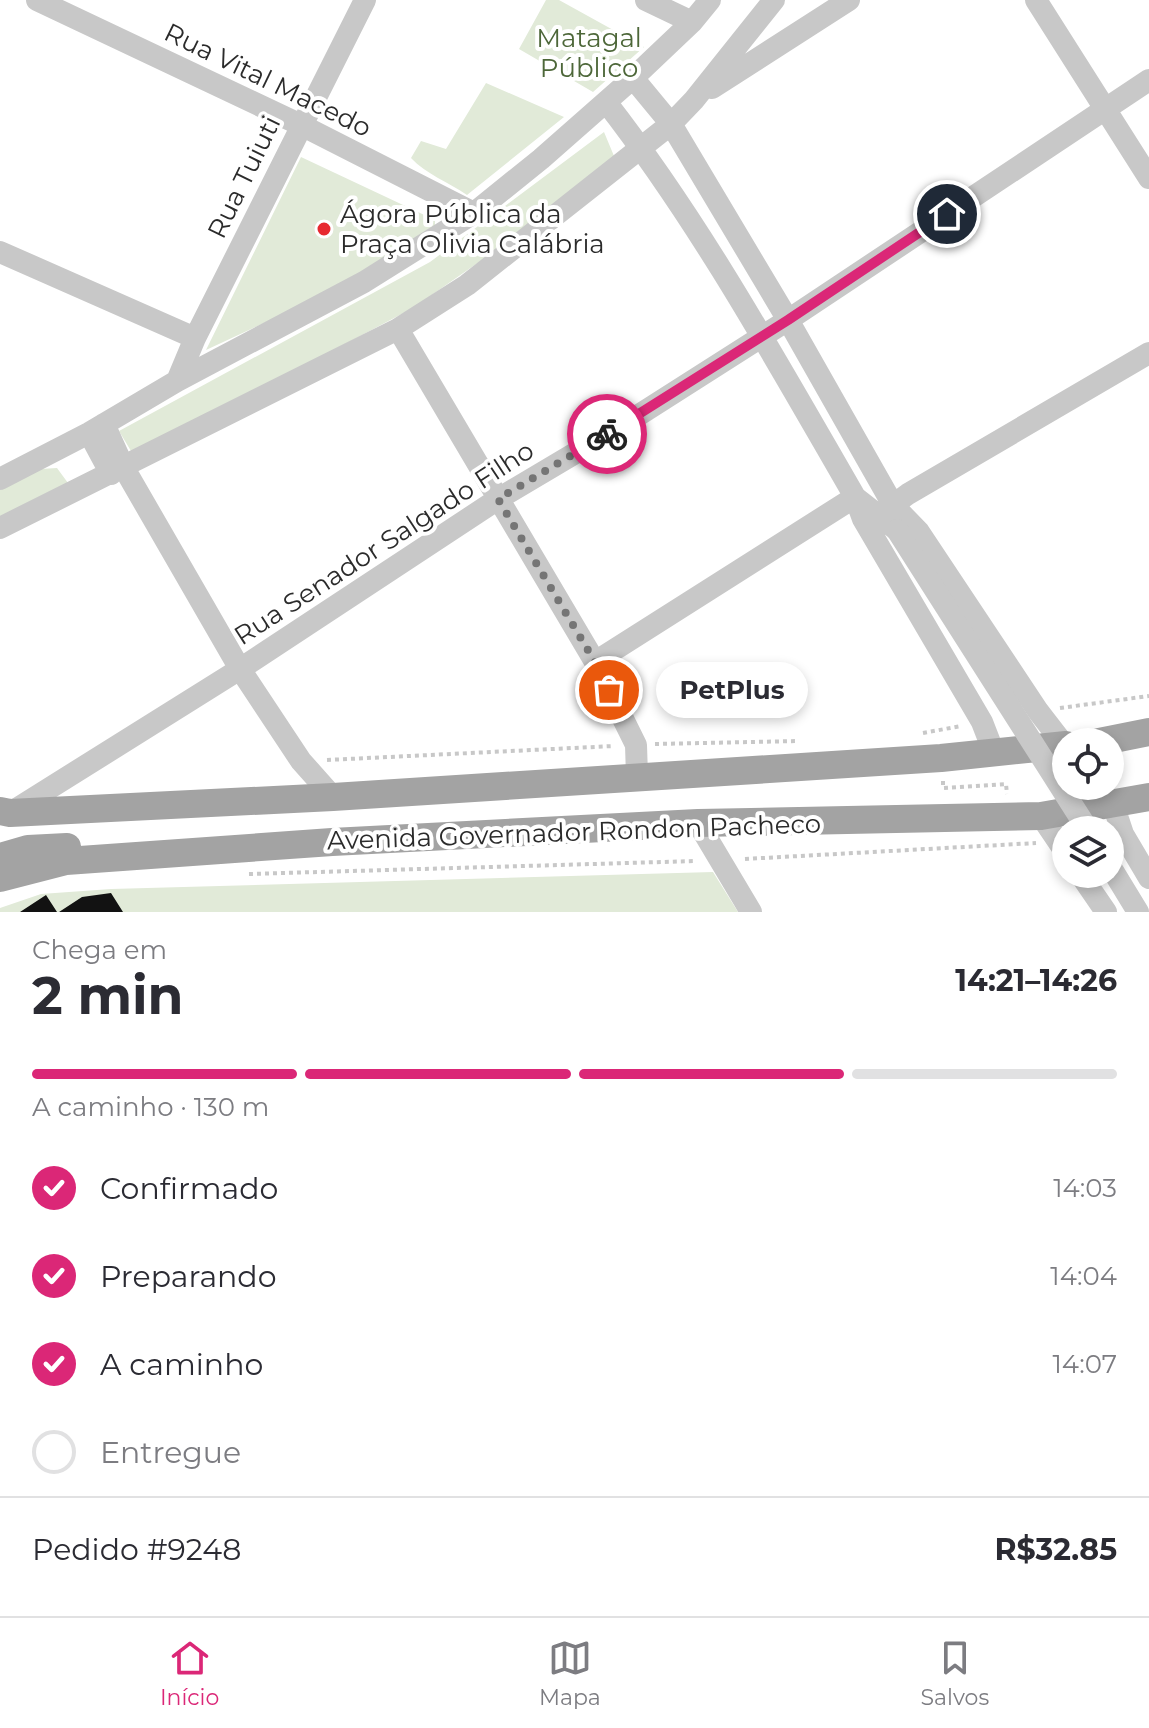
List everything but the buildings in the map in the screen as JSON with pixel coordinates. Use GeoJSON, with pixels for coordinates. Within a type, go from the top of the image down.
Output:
{"type":"FeatureCollection","features":[{"type":"Feature","properties":{"kind":"main road"},"geometry":{"type":"LineString","coordinates":[[1124,737],[1149,732]]}},
{"type":"Feature","properties":{"kind":"main road","name":"Avenida Governador Rondon Pacheco"},"geometry":{"type":"LineString","coordinates":[[5,812],[333,797],[941,758],[1052,747]]}},
{"type":"Feature","properties":{"kind":"main road","name":"Avenida Governador Rondon Pacheco"},"geometry":{"type":"LineString","coordinates":[[0,878],[66,861],[332,842],[698,823],[1041,816],[1149,797]]}},
{"type":"Feature","properties":{"kind":"main road"},"geometry":{"type":"LineString","coordinates":[[0,857],[28,849],[114,844],[150,855]]}},
{"type":"Feature","properties":{"kind":"street","name":"Rua Vital Macedo"},"geometry":{"type":"LineString","coordinates":[[37,0],[301,125],[474,213]]}},
{"type":"Feature","properties":{"kind":"street","name":"Rua Tuiuti"},"geometry":{"type":"LineString","coordinates":[[177,381],[195,338],[365,0]]}},
{"type":"Feature","properties":{"kind":"street"},"geometry":{"type":"LineString","coordinates":[[646,0],[692,22]]}},
{"type":"Feature","properties":{"kind":"street"},"geometry":{"type":"LineString","coordinates":[[0,479],[364,282],[474,213],[633,78],[692,22],[710,0]]}},
{"type":"Feature","properties":{"kind":"street"},"geometry":{"type":"LineString","coordinates":[[0,528],[398,329],[467,285],[671,124],[774,0]]}},
{"type":"Feature","properties":{"kind":"street"},"geometry":{"type":"LineString","coordinates":[[694,100],[849,0]]}},
{"type":"Feature","properties":{"kind":"street"},"geometry":{"type":"LineString","coordinates":[[1036,0],[1149,178]]}},
{"type":"Feature","properties":{"kind":"street"},"geometry":{"type":"LineString","coordinates":[[633,78],[671,124],[788,320],[893,505],[919,532],[1052,728]]}},
{"type":"Feature","properties":{"kind":"street","name":"Rua Senador Salgado Filho"},"geometry":{"type":"LineString","coordinates":[[5,812],[240,669],[498,499],[762,337],[1149,80]]}},
{"type":"Feature","properties":{"kind":"street"},"geometry":{"type":"LineString","coordinates":[[606,102],[642,149],[762,337],[855,497],[863,519],[982,722],[994,753]]}},
{"type":"Feature","properties":{"kind":"street"},"geometry":{"type":"LineString","coordinates":[[0,252],[195,338]]}},
{"type":"Feature","properties":{"kind":"street"},"geometry":{"type":"LineString","coordinates":[[398,329],[595,662],[636,745],[637,776]]}},
{"type":"Feature","properties":{"kind":"street"},"geometry":{"type":"LineString","coordinates":[[893,505],[1149,353]]}},
{"type":"Feature","properties":{"kind":"street"},"geometry":{"type":"LineString","coordinates":[[96,429],[117,471],[240,669],[301,761],[333,797]]}},
{"type":"Feature","properties":{"kind":"street"},"geometry":{"type":"LineString","coordinates":[[855,497],[897,530],[1079,816]]}},
{"type":"Feature","properties":{"kind":"street"},"geometry":{"type":"LineString","coordinates":[[595,662],[855,497]]}},
{"type":"Feature","properties":{"kind":"street"},"geometry":{"type":"LineString","coordinates":[[893,505],[897,530]]}},
{"type":"Feature","properties":{"kind":"street"},"geometry":{"type":"LineString","coordinates":[[958,681],[978,695],[992,691],[1002,676],[999,653]]}},
{"type":"Feature","properties":{"kind":"street"},"geometry":{"type":"LineString","coordinates":[[1113,804],[1123,834],[1148,876]]}},
{"type":"Feature","properties":{"kind":"street"},"geometry":{"type":"LineString","coordinates":[[1041,816],[1052,833]]}},
{"type":"Feature","properties":{"kind":"street"},"geometry":{"type":"LineString","coordinates":[[698,823],[751,912]]}},
{"type":"Feature","properties":{"kind":"street"},"geometry":{"type":"LineString","coordinates":[[1124,865],[1133,866],[1148,876]]}},
{"type":"Feature","properties":{"kind":"street"},"geometry":{"type":"LineString","coordinates":[[1090,888],[1102,906]]}},
{"type":"Feature","properties":{"kind":"street"},"geometry":{"type":"LineString","coordinates":[[1123,888],[1138,912]]}},
{"type":"Feature","properties":{"kind":"path"},"geometry":{"type":"LineString","coordinates":[[1038,711],[1149,696]]}},
{"type":"Feature","properties":{"kind":"path"},"geometry":{"type":"LineString","coordinates":[[915,734],[982,722]]}},
{"type":"Feature","properties":{"kind":"path"},"geometry":{"type":"LineString","coordinates":[[301,761],[812,740]]}},
{"type":"Feature","properties":{"kind":"path"},"geometry":{"type":"LineString","coordinates":[[941,758],[943,788],[1006,784],[1008,817]]}},
{"type":"Feature","properties":{"kind":"path"},"geometry":{"type":"LineString","coordinates":[[236,875],[1052,848]]}},
{"type":"Feature","properties":{"kind":"green space","name":"Matagal Público"},"geometry":{"type":"Polygon","coordinates":[[[546,0],[559,0],[644,47],[593,92],[519,49],[546,0]]]}},
{"type":"Feature","properties":{"kind":"green space"},"geometry":{"type":"Polygon","coordinates":[[[486,83],[564,117],[467,195],[411,158],[421,141],[446,149],[486,83]]]}},
{"type":"Feature","properties":{"kind":"green space"},"geometry":{"type":"Polygon","coordinates":[[[604,132],[614,156],[525,230],[413,308],[134,456],[119,431],[430,262],[604,132]]]}},
{"type":"Feature","properties":{"kind":"green space"},"geometry":{"type":"Polygon","coordinates":[[[301,157],[435,220],[435,228],[337,289],[206,350],[301,157]]]}},
{"type":"Feature","properties":{"kind":"green space"},"geometry":{"type":"Polygon","coordinates":[[[57,468],[68,483],[0,521],[0,490],[40,469],[57,468]]]}},
{"type":"Feature","properties":{"kind":"green space"},"geometry":{"type":"Polygon","coordinates":[[[713,872],[738,912],[0,912],[0,908],[41,894],[111,889],[713,872]]]}},
{"type":"Feature","properties":{"kind":"way so far"},"geometry":{"type":"LineString","coordinates":[[607,434],[498,499],[609,690]]}},
{"type":"Feature","properties":{"kind":"place","name":"Ágora Pública da Praça Olivia Calábria"},"geometry":{"type":"Point","coordinates":[324,229]}},
{"type":"Feature","properties":{"kind":"place","name":"PetPlus"},"geometry":{"type":"Point","coordinates":[609,690]}},
{"type":"Feature","properties":{"kind":"route"},"geometry":{"type":"LineString","coordinates":[[607,434],[788,320],[947,214]]}}]}
